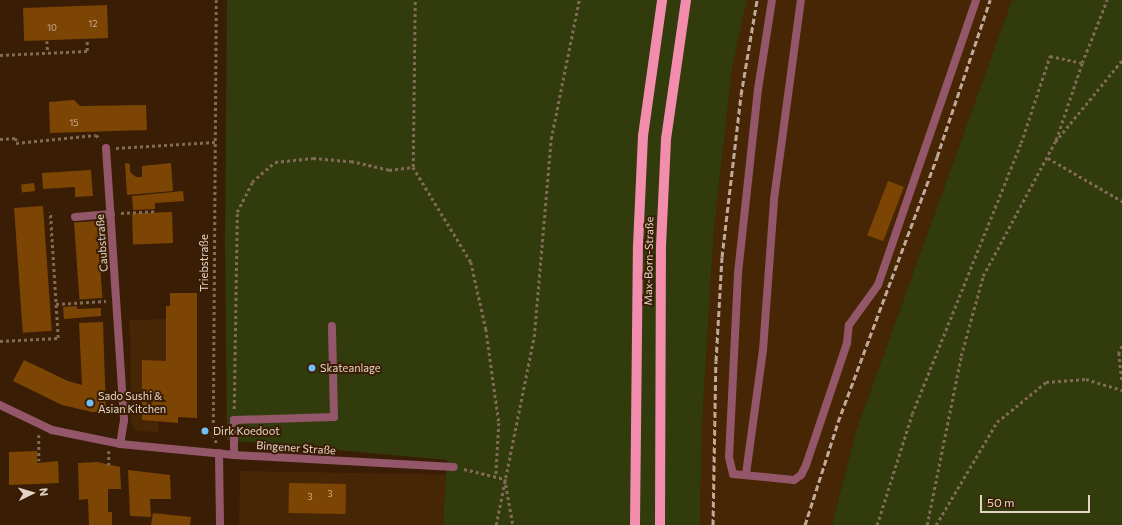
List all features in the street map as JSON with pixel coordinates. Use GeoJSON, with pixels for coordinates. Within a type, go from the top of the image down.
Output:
{"type":"FeatureCollection","features":[{"type":"Feature","properties":{"kind":"main road","name":"Max-Born-Straße"},"geometry":{"type":"LineString","coordinates":[[635,525],[638,246],[643,144],[662,0]]}},
{"type":"Feature","properties":{"kind":"main road","name":"Max-Born-Straße"},"geometry":{"type":"LineString","coordinates":[[660,525],[661,246],[666,139],[686,0]]}},
{"type":"Feature","properties":{"kind":"street"},"geometry":{"type":"LineString","coordinates":[[772,0],[745,199],[734,350],[729,457],[733,474],[746,474],[794,480],[801,475],[806,466],[847,343],[849,325],[878,285],[962,45],[976,0]]}},
{"type":"Feature","properties":{"kind":"street"},"geometry":{"type":"LineString","coordinates":[[746,474],[763,350],[774,199],[802,0]]}},
{"type":"Feature","properties":{"kind":"street","name":"Caubstraße"},"geometry":{"type":"LineString","coordinates":[[106,148],[124,420],[120,444]]}},
{"type":"Feature","properties":{"kind":"street"},"geometry":{"type":"LineString","coordinates":[[75,217],[111,214]]}},
{"type":"Feature","properties":{"kind":"street"},"geometry":{"type":"LineString","coordinates":[[234,455],[234,420],[334,416],[332,326]]}},
{"type":"Feature","properties":{"kind":"street","name":"Bingener Straße"},"geometry":{"type":"LineString","coordinates":[[0,405],[38,424],[74,436],[120,444],[234,455],[454,467]]}},
{"type":"Feature","properties":{"kind":"street"},"geometry":{"type":"LineString","coordinates":[[219,453],[220,525]]}},
{"type":"Feature","properties":{"kind":"path","name":"Triebstraße"},"geometry":{"type":"LineString","coordinates":[[216,0],[213,435],[219,453]]}},
{"type":"Feature","properties":{"kind":"path"},"geometry":{"type":"LineString","coordinates":[[415,0],[413,167],[472,262],[486,329],[499,423],[496,477]]}},
{"type":"Feature","properties":{"kind":"path"},"geometry":{"type":"LineString","coordinates":[[496,525],[534,337],[551,140],[579,0]]}},
{"type":"Feature","properties":{"kind":"path"},"geometry":{"type":"LineString","coordinates":[[927,525],[961,356],[984,276],[1048,158],[1082,63],[1107,0]]}},
{"type":"Feature","properties":{"kind":"path"},"geometry":{"type":"LineString","coordinates":[[0,54],[87,51],[87,39]]}},
{"type":"Feature","properties":{"kind":"path"},"geometry":{"type":"LineString","coordinates":[[48,41],[48,53]]}},
{"type":"Feature","properties":{"kind":"path"},"geometry":{"type":"LineString","coordinates":[[877,525],[912,414],[1021,143],[1050,56],[1082,63]]}},
{"type":"Feature","properties":{"kind":"path"},"geometry":{"type":"LineString","coordinates":[[1055,142],[1122,60]]}},
{"type":"Feature","properties":{"kind":"path"},"geometry":{"type":"LineString","coordinates":[[0,139],[16,138],[16,143],[96,135],[106,148],[216,142]]}},
{"type":"Feature","properties":{"kind":"path"},"geometry":{"type":"LineString","coordinates":[[234,420],[237,212],[252,182],[275,162],[313,158],[351,161],[390,170],[413,167]]}},
{"type":"Feature","properties":{"kind":"path"},"geometry":{"type":"LineString","coordinates":[[1048,158],[1122,201]]}},
{"type":"Feature","properties":{"kind":"path"},"geometry":{"type":"LineString","coordinates":[[111,214],[154,211]]}},
{"type":"Feature","properties":{"kind":"path"},"geometry":{"type":"LineString","coordinates":[[0,341],[58,338],[50,212]]}},
{"type":"Feature","properties":{"kind":"path"},"geometry":{"type":"LineString","coordinates":[[56,304],[116,300]]}},
{"type":"Feature","properties":{"kind":"path"},"geometry":{"type":"LineString","coordinates":[[1122,346],[1120,353],[1122,381]]}},
{"type":"Feature","properties":{"kind":"path"},"geometry":{"type":"LineString","coordinates":[[936,525],[998,422],[1046,382],[1086,379],[1122,390]]}},
{"type":"Feature","properties":{"kind":"path"},"geometry":{"type":"LineString","coordinates":[[38,424],[39,461]]}},
{"type":"Feature","properties":{"kind":"path"},"geometry":{"type":"LineString","coordinates":[[454,467],[505,480]]}},
{"type":"Feature","properties":{"kind":"path"},"geometry":{"type":"LineString","coordinates":[[505,480],[513,525]]}},
{"type":"Feature","properties":{"kind":"shaded area"},"geometry":{"type":"Polygon","coordinates":[[[747,0],[1012,0],[856,431],[832,525],[700,525],[702,426],[714,229],[732,69],[747,0]]]}},
{"type":"Feature","properties":{"kind":"shaded area"},"geometry":{"type":"Polygon","coordinates":[[[166,319],[166,417],[158,421],[158,432],[137,431],[131,424],[130,320],[166,319]]]}},
{"type":"Feature","properties":{"kind":"shaded area"},"geometry":{"type":"Polygon","coordinates":[[[240,471],[446,475],[445,525],[239,525],[240,471]]]}},
{"type":"Feature","properties":{"kind":"green space"},"geometry":{"type":"Polygon","coordinates":[[[227,0],[747,0],[732,69],[714,229],[702,426],[700,525],[443,525],[447,460],[227,440],[225,242],[227,0]]]}},
{"type":"Feature","properties":{"kind":"green space"},"geometry":{"type":"Polygon","coordinates":[[[1012,0],[1122,0],[1122,525],[832,525],[856,431],[1012,0]]]}},
{"type":"Feature","properties":{"kind":"building"},"geometry":{"type":"Polygon","coordinates":[[[107,5],[108,38],[24,41],[23,8],[107,5]]]}},
{"type":"Feature","properties":{"kind":"building"},"geometry":{"type":"Polygon","coordinates":[[[74,100],[80,106],[146,105],[147,130],[50,133],[49,102],[74,100]]]}},
{"type":"Feature","properties":{"kind":"building"},"geometry":{"type":"Polygon","coordinates":[[[125,163],[130,164],[130,172],[136,177],[142,177],[142,166],[171,163],[173,191],[127,195],[125,163]]]}},
{"type":"Feature","properties":{"kind":"building"},"geometry":{"type":"Polygon","coordinates":[[[91,170],[93,196],[75,197],[75,187],[43,189],[42,173],[91,170]]]}},
{"type":"Feature","properties":{"kind":"building"},"geometry":{"type":"Polygon","coordinates":[[[888,181],[904,187],[883,241],[867,235],[888,181]]]}},
{"type":"Feature","properties":{"kind":"building"},"geometry":{"type":"Polygon","coordinates":[[[34,183],[35,191],[22,193],[21,185],[34,183]]]}},
{"type":"Feature","properties":{"kind":"building"},"geometry":{"type":"Polygon","coordinates":[[[183,191],[184,201],[155,203],[155,209],[133,210],[132,196],[183,191]]]}},
{"type":"Feature","properties":{"kind":"building"},"geometry":{"type":"Polygon","coordinates":[[[43,206],[52,331],[23,333],[14,208],[43,206]]]}},
{"type":"Feature","properties":{"kind":"building"},"geometry":{"type":"Polygon","coordinates":[[[172,212],[173,243],[133,244],[132,213],[172,212]]]}},
{"type":"Feature","properties":{"kind":"building"},"geometry":{"type":"Polygon","coordinates":[[[97,221],[102,298],[79,299],[74,223],[97,221]]]}},
{"type":"Feature","properties":{"kind":"building"},"geometry":{"type":"Polygon","coordinates":[[[170,293],[197,293],[197,418],[178,417],[178,423],[142,420],[142,360],[166,361],[166,306],[170,306],[170,293]]]}},
{"type":"Feature","properties":{"kind":"building"},"geometry":{"type":"Polygon","coordinates":[[[77,306],[77,309],[101,308],[101,316],[64,319],[63,307],[77,306]]]}},
{"type":"Feature","properties":{"kind":"building"},"geometry":{"type":"Polygon","coordinates":[[[103,322],[106,412],[92,412],[62,405],[13,381],[24,360],[68,381],[82,385],[79,323],[103,322]]]}},
{"type":"Feature","properties":{"kind":"building"},"geometry":{"type":"Polygon","coordinates":[[[37,451],[37,463],[58,461],[59,483],[9,485],[9,452],[37,451]]]}},
{"type":"Feature","properties":{"kind":"building"},"geometry":{"type":"Polygon","coordinates":[[[97,462],[120,467],[121,489],[108,489],[108,512],[112,512],[112,525],[89,525],[88,499],[79,500],[78,463],[97,462]]]}},
{"type":"Feature","properties":{"kind":"building"},"geometry":{"type":"Polygon","coordinates":[[[128,470],[170,475],[171,499],[150,499],[151,517],[130,516],[128,470]]]}},
{"type":"Feature","properties":{"kind":"building"},"geometry":{"type":"Polygon","coordinates":[[[289,483],[346,484],[345,514],[288,513],[289,483]]]}},
{"type":"Feature","properties":{"kind":"building"},"geometry":{"type":"Polygon","coordinates":[[[153,513],[191,517],[190,525],[151,525],[153,513]]]}},
{"type":"Feature","properties":{"kind":"railway"},"geometry":{"type":"LineString","coordinates":[[713,525],[716,361],[722,257],[741,95],[757,0]]}},
{"type":"Feature","properties":{"kind":"railway"},"geometry":{"type":"LineString","coordinates":[[805,525],[838,422],[937,157],[990,0]]}},
{"type":"Feature","properties":{"kind":"place","name":"Skateanlage"},"geometry":{"type":"Point","coordinates":[312,368]}},
{"type":"Feature","properties":{"kind":"place","name":"Sado Sushi & Asian Kitchen"},"geometry":{"type":"Point","coordinates":[90,403]}},
{"type":"Feature","properties":{"kind":"place","name":"Dirk Koedoot"},"geometry":{"type":"Point","coordinates":[205,431]}}]}
